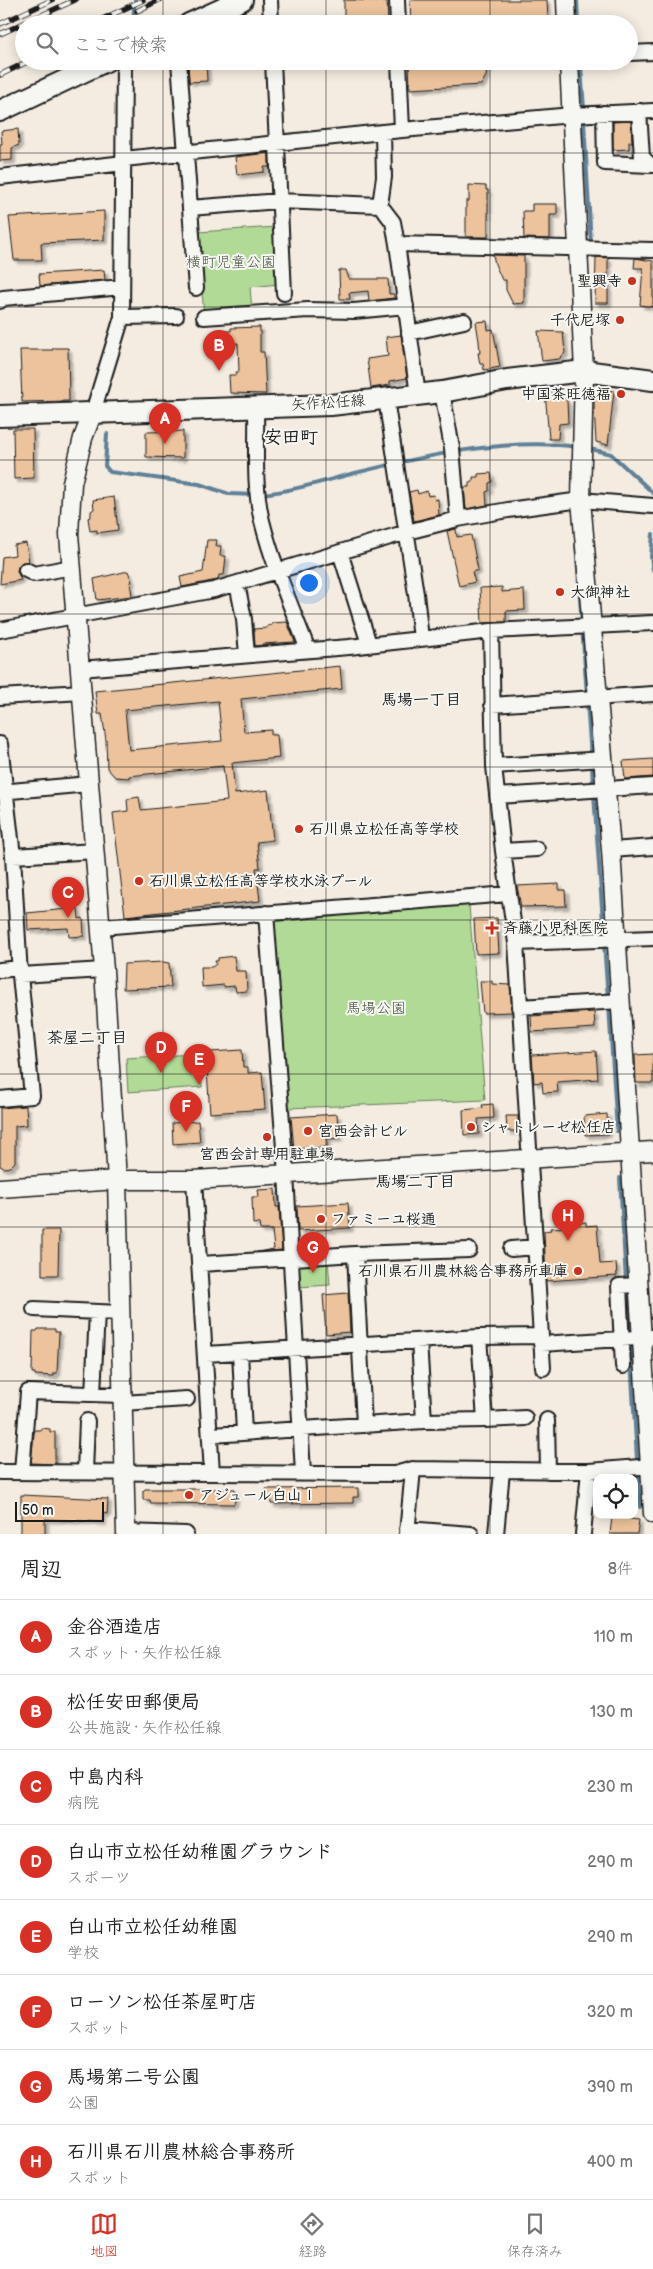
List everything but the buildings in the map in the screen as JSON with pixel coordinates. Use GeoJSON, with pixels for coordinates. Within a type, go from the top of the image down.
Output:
{"type":"FeatureCollection","features":[{"type":"Feature","properties":{"kind":"main road"},"geometry":{"type":"LineString","coordinates":[[209,15],[242,0]]}},
{"type":"Feature","properties":{"kind":"main road"},"geometry":{"type":"LineString","coordinates":[[0,111],[87,70]]}},
{"type":"Feature","properties":{"kind":"main road","name":"矢作松任線"},"geometry":{"type":"LineString","coordinates":[[0,416],[331,404],[442,392],[507,380],[584,371],[653,380]]}},
{"type":"Feature","properties":{"kind":"street"},"geometry":{"type":"LineString","coordinates":[[270,0],[271,15]]}},
{"type":"Feature","properties":{"kind":"street"},"geometry":{"type":"LineString","coordinates":[[397,0],[398,15]]}},
{"type":"Feature","properties":{"kind":"street"},"geometry":{"type":"LineString","coordinates":[[566,0],[567,15]]}},
{"type":"Feature","properties":{"kind":"street"},"geometry":{"type":"LineString","coordinates":[[638,53],[653,52]]}},
{"type":"Feature","properties":{"kind":"street"},"geometry":{"type":"LineString","coordinates":[[124,70],[122,317],[93,412],[82,438],[72,483],[70,534],[75,617],[101,927],[117,1180],[122,1399],[126,1473],[126,1533],[186,1534]]}},
{"type":"Feature","properties":{"kind":"street"},"geometry":{"type":"LineString","coordinates":[[179,70],[196,288]]}},
{"type":"Feature","properties":{"kind":"street"},"geometry":{"type":"LineString","coordinates":[[273,70],[284,293]]}},
{"type":"Feature","properties":{"kind":"street"},"geometry":{"type":"LineString","coordinates":[[399,70],[402,130]]}},
{"type":"Feature","properties":{"kind":"street"},"geometry":{"type":"LineString","coordinates":[[570,70],[584,371],[581,500],[585,626],[597,790],[611,850],[608,940],[612,1002],[630,1152],[638,1285],[647,1337],[653,1514]]}},
{"type":"Feature","properties":{"kind":"street"},"geometry":{"type":"LineString","coordinates":[[0,177],[185,152],[402,130],[572,115],[646,111],[642,157],[651,165]]}},
{"type":"Feature","properties":{"kind":"street"},"geometry":{"type":"LineString","coordinates":[[604,113],[606,163],[651,165]]}},
{"type":"Feature","properties":{"kind":"street"},"geometry":{"type":"LineString","coordinates":[[383,132],[384,177],[380,205],[393,222],[418,395]]}},
{"type":"Feature","properties":{"kind":"street"},"geometry":{"type":"LineString","coordinates":[[190,208],[279,201],[380,205]]}},
{"type":"Feature","properties":{"kind":"street"},"geometry":{"type":"LineString","coordinates":[[397,244],[653,250]]}},
{"type":"Feature","properties":{"kind":"street"},"geometry":{"type":"LineString","coordinates":[[1,295],[122,287]]}},
{"type":"Feature","properties":{"kind":"street"},"geometry":{"type":"LineString","coordinates":[[204,317],[308,310],[354,311],[406,306]]}},
{"type":"Feature","properties":{"kind":"street"},"geometry":{"type":"LineString","coordinates":[[122,317],[176,316]]}},
{"type":"Feature","properties":{"kind":"street"},"geometry":{"type":"LineString","coordinates":[[410,333],[464,321]]}},
{"type":"Feature","properties":{"kind":"street"},"geometry":{"type":"LineString","coordinates":[[442,392],[452,452],[458,519]]}},
{"type":"Feature","properties":{"kind":"street"},"geometry":{"type":"LineString","coordinates":[[386,399],[407,532],[421,639]]}},
{"type":"Feature","properties":{"kind":"street"},"geometry":{"type":"LineString","coordinates":[[256,406],[259,495],[262,519],[278,571],[308,650]]}},
{"type":"Feature","properties":{"kind":"street"},"geometry":{"type":"LineString","coordinates":[[0,630],[214,590],[407,532],[458,519],[581,500],[653,506]]}},
{"type":"Feature","properties":{"kind":"street"},"geometry":{"type":"LineString","coordinates":[[340,552],[369,644]]}},
{"type":"Feature","properties":{"kind":"street"},"geometry":{"type":"LineString","coordinates":[[26,570],[34,574],[72,568]]}},
{"type":"Feature","properties":{"kind":"street"},"geometry":{"type":"LineString","coordinates":[[237,583],[244,619],[247,655]]}},
{"type":"Feature","properties":{"kind":"street"},"geometry":{"type":"LineString","coordinates":[[80,669],[308,650],[491,631],[653,624]]}},
{"type":"Feature","properties":{"kind":"street"},"geometry":{"type":"LineString","coordinates":[[491,631],[494,766],[502,851],[516,943],[543,1368]]}},
{"type":"Feature","properties":{"kind":"street"},"geometry":{"type":"LineString","coordinates":[[0,697],[82,692]]}},
{"type":"Feature","properties":{"kind":"street"},"geometry":{"type":"LineString","coordinates":[[492,705],[653,694]]}},
{"type":"Feature","properties":{"kind":"street"},"geometry":{"type":"LineString","coordinates":[[0,744],[2,792],[13,856],[20,972],[32,1096],[0,1099]]}},
{"type":"Feature","properties":{"kind":"street"},"geometry":{"type":"LineString","coordinates":[[494,766],[595,760]]}},
{"type":"Feature","properties":{"kind":"street"},"geometry":{"type":"LineString","coordinates":[[2,792],[89,784]]}},
{"type":"Feature","properties":{"kind":"street"},"geometry":{"type":"LineString","coordinates":[[497,796],[653,786]]}},
{"type":"Feature","properties":{"kind":"street"},"geometry":{"type":"LineString","coordinates":[[611,850],[653,847]]}},
{"type":"Feature","properties":{"kind":"street"},"geometry":{"type":"LineString","coordinates":[[502,851],[537,849]]}},
{"type":"Feature","properties":{"kind":"street"},"geometry":{"type":"LineString","coordinates":[[13,856],[95,851]]}},
{"type":"Feature","properties":{"kind":"street"},"geometry":{"type":"LineString","coordinates":[[101,927],[508,894]]}},
{"type":"Feature","properties":{"kind":"street"},"geometry":{"type":"LineString","coordinates":[[266,913],[286,1174],[303,1473]]}},
{"type":"Feature","properties":{"kind":"street"},"geometry":{"type":"LineString","coordinates":[[516,943],[653,938]]}},
{"type":"Feature","properties":{"kind":"street"},"geometry":{"type":"LineString","coordinates":[[0,970],[20,972],[104,970]]}},
{"type":"Feature","properties":{"kind":"street"},"geometry":{"type":"LineString","coordinates":[[519,1007],[612,1002]]}},
{"type":"Feature","properties":{"kind":"street"},"geometry":{"type":"LineString","coordinates":[[0,1188],[117,1180],[194,1180],[653,1151]]}},
{"type":"Feature","properties":{"kind":"street"},"geometry":{"type":"LineString","coordinates":[[194,1180],[201,1264],[212,1472]]}},
{"type":"Feature","properties":{"kind":"street"},"geometry":{"type":"LineString","coordinates":[[511,1248],[536,1247]]}},
{"type":"Feature","properties":{"kind":"street"},"geometry":{"type":"LineString","coordinates":[[201,1264],[355,1254],[469,1250]]}},
{"type":"Feature","properties":{"kind":"street"},"geometry":{"type":"LineString","coordinates":[[355,1254],[364,1425]]}},
{"type":"Feature","properties":{"kind":"street"},"geometry":{"type":"LineString","coordinates":[[624,1366],[619,1286],[638,1285]]}},
{"type":"Feature","properties":{"kind":"street"},"geometry":{"type":"LineString","coordinates":[[34,1309],[120,1313]]}},
{"type":"Feature","properties":{"kind":"street"},"geometry":{"type":"LineString","coordinates":[[93,1394],[97,1312]]}},
{"type":"Feature","properties":{"kind":"street"},"geometry":{"type":"LineString","coordinates":[[206,1354],[479,1337],[540,1340],[647,1337]]}},
{"type":"Feature","properties":{"kind":"street"},"geometry":{"type":"LineString","coordinates":[[479,1337],[485,1420]]}},
{"type":"Feature","properties":{"kind":"street"},"geometry":{"type":"LineString","coordinates":[[419,1342],[424,1421]]}},
{"type":"Feature","properties":{"kind":"street"},"geometry":{"type":"LineString","coordinates":[[240,1352],[244,1433]]}},
{"type":"Feature","properties":{"kind":"street"},"geometry":{"type":"LineString","coordinates":[[22,1472],[28,1392],[93,1394],[122,1399],[187,1399]]}},
{"type":"Feature","properties":{"kind":"street"},"geometry":{"type":"LineString","coordinates":[[211,1435],[424,1421],[525,1418]]}},
{"type":"Feature","properties":{"kind":"street"},"geometry":{"type":"LineString","coordinates":[[547,1420],[548,1471]]}},
{"type":"Feature","properties":{"kind":"street"},"geometry":{"type":"LineString","coordinates":[[85,1472],[87,1421]]}},
{"type":"Feature","properties":{"kind":"street"},"geometry":{"type":"LineString","coordinates":[[0,1472],[395,1474],[413,1469],[589,1471],[652,1466]]}},
{"type":"Feature","properties":{"kind":"street"},"geometry":{"type":"LineString","coordinates":[[413,1469],[407,1532],[471,1534]]}},
{"type":"Feature","properties":{"kind":"street"},"geometry":{"type":"LineString","coordinates":[[496,1534],[502,1470]]}},
{"type":"Feature","properties":{"kind":"street"},"geometry":{"type":"LineString","coordinates":[[583,1534],[589,1471]]}},
{"type":"Feature","properties":{"kind":"green space","name":"横町児童公園"},"geometry":{"type":"Polygon","coordinates":[[[277,227],[279,284],[250,287],[252,310],[204,315],[197,232],[277,227]]]}},
{"type":"Feature","properties":{"kind":"green space","name":"馬場公園"},"geometry":{"type":"Polygon","coordinates":[[[469,905],[485,1100],[288,1108],[271,919],[469,905]]]}},
{"type":"Feature","properties":{"kind":"green space"},"geometry":{"type":"Polygon","coordinates":[[[194,1054],[195,1072],[201,1073],[202,1087],[128,1092],[126,1058],[194,1054]]]}},
{"type":"Feature","properties":{"kind":"green space"},"geometry":{"type":"Polygon","coordinates":[[[328,1260],[330,1285],[298,1287],[297,1262],[328,1260]]]}},
{"type":"Feature","properties":{"kind":"waterway"},"geometry":{"type":"LineString","coordinates":[[134,15],[135,0]]}},
{"type":"Feature","properties":{"kind":"waterway"},"geometry":{"type":"LineString","coordinates":[[577,0],[578,15]]}},
{"type":"Feature","properties":{"kind":"waterway"},"geometry":{"type":"LineString","coordinates":[[581,70],[584,110]]}},
{"type":"Feature","properties":{"kind":"waterway"},"geometry":{"type":"LineString","coordinates":[[584,122],[591,244]]}},
{"type":"Feature","properties":{"kind":"waterway"},"geometry":{"type":"LineString","coordinates":[[107,434],[105,466],[110,472],[199,484],[229,494],[255,495]]}},
{"type":"Feature","properties":{"kind":"waterway"},"geometry":{"type":"LineString","coordinates":[[262,494],[295,488],[405,461],[463,450],[521,445],[577,447]]}},
{"type":"Feature","properties":{"kind":"waterway"},"geometry":{"type":"LineString","coordinates":[[586,448],[611,454],[653,493]]}},
{"type":"Feature","properties":{"kind":"waterway"},"geometry":{"type":"LineString","coordinates":[[653,534],[651,557],[653,570]]}},
{"type":"Feature","properties":{"kind":"waterway"},"geometry":{"type":"LineString","coordinates":[[576,542],[587,695]]}},
{"type":"Feature","properties":{"kind":"waterway"},"geometry":{"type":"LineString","coordinates":[[587,701],[591,757]]}},
{"type":"Feature","properties":{"kind":"waterway"},"geometry":{"type":"LineString","coordinates":[[592,764],[593,787]]}},
{"type":"Feature","properties":{"kind":"waterway"},"geometry":{"type":"LineString","coordinates":[[594,794],[604,936]]}},
{"type":"Feature","properties":{"kind":"waterway"},"geometry":{"type":"LineString","coordinates":[[604,943],[608,999]]}},
{"type":"Feature","properties":{"kind":"waterway"},"geometry":{"type":"LineString","coordinates":[[609,1006],[617,1131]]}},
{"type":"Feature","properties":{"kind":"waterway"},"geometry":{"type":"LineString","coordinates":[[620,1178],[626,1282]]}},
{"type":"Feature","properties":{"kind":"waterway"},"geometry":{"type":"LineString","coordinates":[[627,1293],[630,1333]]}},
{"type":"Feature","properties":{"kind":"waterway"},"geometry":{"type":"LineString","coordinates":[[630,1343],[637,1459]]}},
{"type":"Feature","properties":{"kind":"waterway"},"geometry":{"type":"LineString","coordinates":[[638,1476],[640,1507]]}},
{"type":"Feature","properties":{"kind":"railway"},"geometry":{"type":"LineString","coordinates":[[20,15],[52,0]]}},
{"type":"Feature","properties":{"kind":"railway"},"geometry":{"type":"LineString","coordinates":[[42,15],[75,0]]}},
{"type":"Feature","properties":{"kind":"railway"},"geometry":{"type":"LineString","coordinates":[[111,15],[143,0]]}},
{"type":"Feature","properties":{"kind":"railway"},"geometry":{"type":"LineString","coordinates":[[137,11],[159,0]]}},
{"type":"Feature","properties":{"kind":"railway"},"geometry":{"type":"LineString","coordinates":[[0,24],[15,17]]}},
{"type":"Feature","properties":{"kind":"railway"},"geometry":{"type":"LineString","coordinates":[[0,34],[15,27]]}},
{"type":"Feature","properties":{"kind":"railway"},"geometry":{"type":"LineString","coordinates":[[0,75],[15,68]]}},
{"type":"Feature","properties":{"kind":"place","name":"聖興寺"},"geometry":{"type":"Point","coordinates":[632,281]}},
{"type":"Feature","properties":{"kind":"place","name":"千代尼塚"},"geometry":{"type":"Point","coordinates":[620,320]}},
{"type":"Feature","properties":{"kind":"place","name":"松任安田郵便局"},"geometry":{"type":"Point","coordinates":[219,371]}},
{"type":"Feature","properties":{"kind":"place","name":"中国茶旺徳福"},"geometry":{"type":"Point","coordinates":[621,394]}},
{"type":"Feature","properties":{"kind":"place","name":"金谷酒造店"},"geometry":{"type":"Point","coordinates":[165,444]}},
{"type":"Feature","properties":{"kind":"place","name":"大御神社"},"geometry":{"type":"Point","coordinates":[560,592]}},
{"type":"Feature","properties":{"kind":"place","name":"石川県立松任高等学校"},"geometry":{"type":"Point","coordinates":[299,829]}},
{"type":"Feature","properties":{"kind":"place","name":"石川県立松任高等学校水泳プール"},"geometry":{"type":"Point","coordinates":[139,881]}},
{"type":"Feature","properties":{"kind":"place","name":"中島内科"},"geometry":{"type":"Point","coordinates":[68,918]}},
{"type":"Feature","properties":{"kind":"place","name":"斉藤小児科医院"},"geometry":{"type":"Point","coordinates":[492,928]}},
{"type":"Feature","properties":{"kind":"place","name":"白山市立松任幼稚園グラウンド"},"geometry":{"type":"Point","coordinates":[161,1073]}},
{"type":"Feature","properties":{"kind":"place","name":"白山市立松任幼稚園"},"geometry":{"type":"Point","coordinates":[199,1085]}},
{"type":"Feature","properties":{"kind":"place","name":"シャトレーゼ松任店"},"geometry":{"type":"Point","coordinates":[471,1127]}},
{"type":"Feature","properties":{"kind":"place","name":"宮西会計ビル"},"geometry":{"type":"Point","coordinates":[308,1131]}},
{"type":"Feature","properties":{"kind":"place","name":"ローソン松任茶屋町店"},"geometry":{"type":"Point","coordinates":[186,1132]}},
{"type":"Feature","properties":{"kind":"place","name":"宮西会計専用駐車場"},"geometry":{"type":"Point","coordinates":[267,1137]}},
{"type":"Feature","properties":{"kind":"place","name":"ファミーユ桜通"},"geometry":{"type":"Point","coordinates":[321,1219]}},
{"type":"Feature","properties":{"kind":"place","name":"石川県石川農林総合事務所"},"geometry":{"type":"Point","coordinates":[568,1241]}},
{"type":"Feature","properties":{"kind":"place","name":"石川県石川農林総合事務所車庫"},"geometry":{"type":"Point","coordinates":[578,1271]}},
{"type":"Feature","properties":{"kind":"place","name":"馬場第二号公園"},"geometry":{"type":"Point","coordinates":[313,1273]}},
{"type":"Feature","properties":{"kind":"place","name":"アジュール白山Ⅰ"},"geometry":{"type":"Point","coordinates":[189,1495]}},
{"type":"Feature","properties":{"kind":"district","name":"安田町"},"geometry":{"type":"Point","coordinates":[291,437]}},
{"type":"Feature","properties":{"kind":"district","name":"馬場一丁目"},"geometry":{"type":"Point","coordinates":[421,700]}},
{"type":"Feature","properties":{"kind":"district","name":"茶屋二丁目"},"geometry":{"type":"Point","coordinates":[87,1038]}},
{"type":"Feature","properties":{"kind":"district","name":"馬場二丁目"},"geometry":{"type":"Point","coordinates":[415,1182]}}]}
